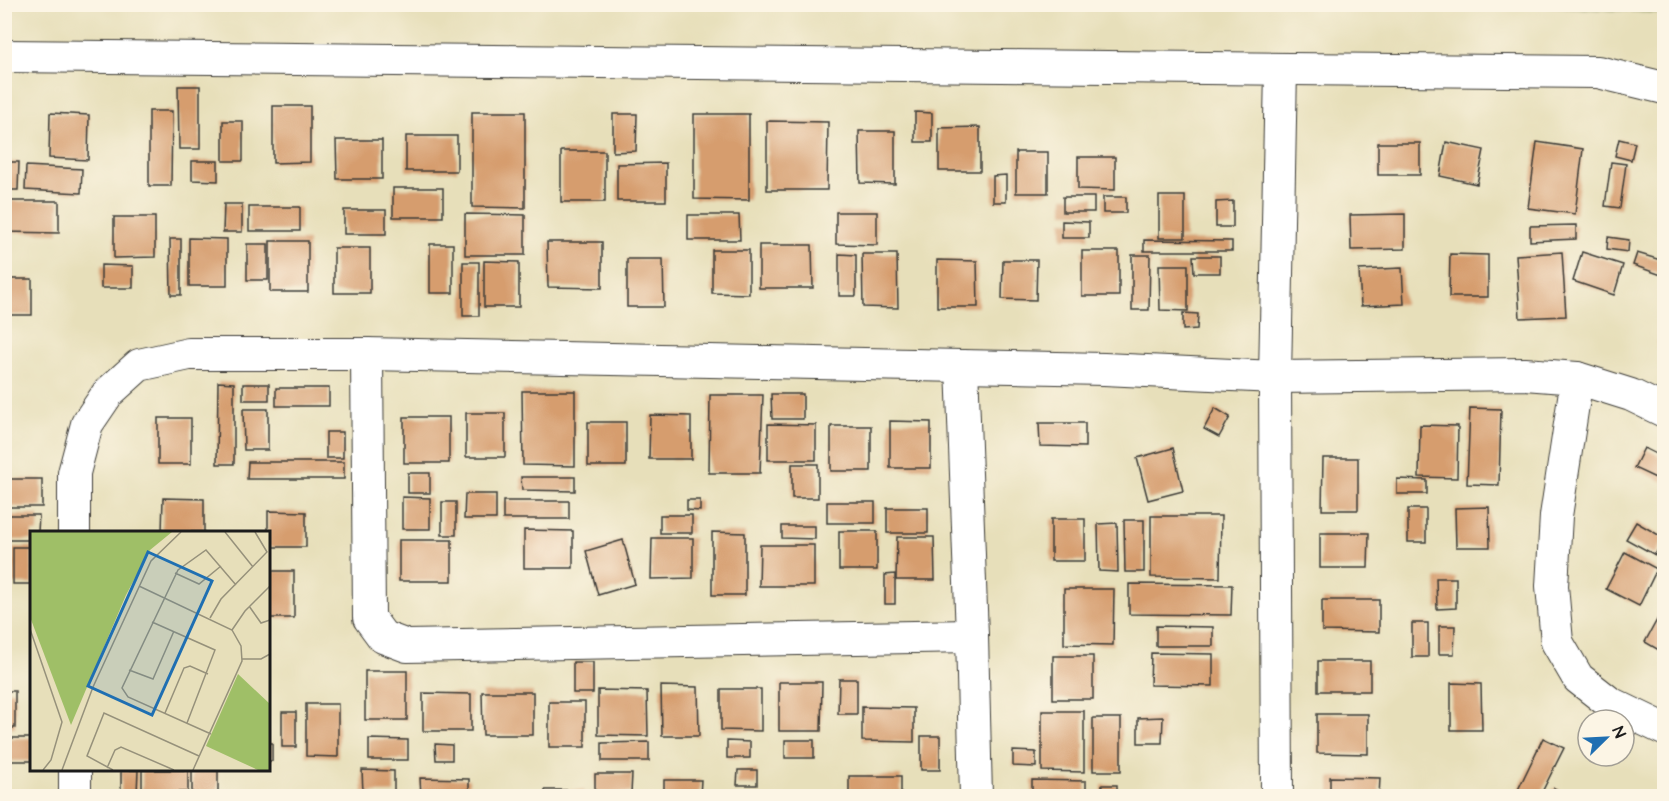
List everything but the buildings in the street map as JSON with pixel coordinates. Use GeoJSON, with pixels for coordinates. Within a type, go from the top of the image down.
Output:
{"type":"FeatureCollection","features":[{"type":"Feature","properties":{"kind":"street"},"geometry":{"type":"LineString","coordinates":[[4,56],[1598,72],[1665,88]]}},
{"type":"Feature","properties":{"kind":"street"},"geometry":{"type":"LineString","coordinates":[[1277,796],[1275,377],[1281,69]]}},
{"type":"Feature","properties":{"kind":"street"},"geometry":{"type":"LineString","coordinates":[[74,531],[74,473],[87,424],[108,393],[139,365],[189,354],[367,354],[1104,369],[1275,377],[1525,374],[1577,378],[1630,395],[1665,411]]}},
{"type":"Feature","properties":{"kind":"street"},"geometry":{"type":"LineString","coordinates":[[367,354],[369,618],[382,637],[407,646],[972,636]]}},
{"type":"Feature","properties":{"kind":"street"},"geometry":{"type":"LineString","coordinates":[[962,366],[976,796]]}},
{"type":"Feature","properties":{"kind":"street"},"geometry":{"type":"LineString","coordinates":[[1577,378],[1556,516],[1552,586],[1557,642],[1578,678],[1610,702],[1665,729]]}},
{"type":"Feature","properties":{"kind":"street"},"geometry":{"type":"LineString","coordinates":[[75,771],[75,796]]}},
{"type":"Feature","properties":{"kind":"green space"},"geometry":{"type":"Polygon","coordinates":[[[1537,5],[1664,5],[1664,13],[1537,5]]]}}]}
